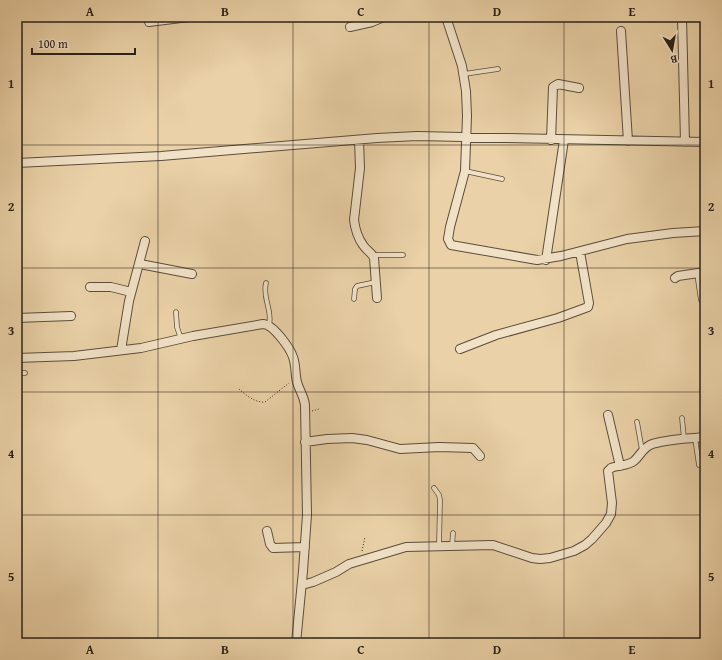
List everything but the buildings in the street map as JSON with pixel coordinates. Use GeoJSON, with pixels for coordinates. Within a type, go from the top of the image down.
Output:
{"type":"FeatureCollection","features":[{"type":"Feature","properties":{"kind":"street"},"geometry":{"type":"LineString","coordinates":[[150,22],[189,17]]}},
{"type":"Feature","properties":{"kind":"street"},"geometry":{"type":"LineString","coordinates":[[350,27],[372,22],[384,17]]}},
{"type":"Feature","properties":{"kind":"street"},"geometry":{"type":"LineString","coordinates":[[446,17],[458,51],[464,74],[467,116],[465,171],[449,233],[448,241],[451,246],[529,260],[546,260],[627,239],[673,232],[705,231]]}},
{"type":"Feature","properties":{"kind":"street"},"geometry":{"type":"LineString","coordinates":[[682,17],[685,142]]}},
{"type":"Feature","properties":{"kind":"street"},"geometry":{"type":"LineString","coordinates":[[621,31],[628,141]]}},
{"type":"Feature","properties":{"kind":"street"},"geometry":{"type":"LineString","coordinates":[[551,140],[554,86],[558,84],[579,88]]}},
{"type":"Feature","properties":{"kind":"street"},"geometry":{"type":"LineString","coordinates":[[17,163],[191,154],[417,136],[551,140],[705,142]]}},
{"type":"Feature","properties":{"kind":"street"},"geometry":{"type":"LineString","coordinates":[[358,140],[360,168],[354,220],[355,227],[363,245],[373,255],[375,262],[377,298]]}},
{"type":"Feature","properties":{"kind":"street"},"geometry":{"type":"LineString","coordinates":[[546,260],[564,140]]}},
{"type":"Feature","properties":{"kind":"street"},"geometry":{"type":"LineString","coordinates":[[121,350],[131,292],[140,264],[145,241]]}},
{"type":"Feature","properties":{"kind":"street"},"geometry":{"type":"LineString","coordinates":[[460,349],[496,335],[588,307],[589,303],[580,252]]}},
{"type":"Feature","properties":{"kind":"street"},"geometry":{"type":"LineString","coordinates":[[140,264],[192,274]]}},
{"type":"Feature","properties":{"kind":"street"},"geometry":{"type":"LineString","coordinates":[[674,278],[701,272]]}},
{"type":"Feature","properties":{"kind":"street"},"geometry":{"type":"LineString","coordinates":[[90,287],[111,287],[131,292]]}},
{"type":"Feature","properties":{"kind":"street"},"geometry":{"type":"LineString","coordinates":[[17,318],[71,316]]}},
{"type":"Feature","properties":{"kind":"street"},"geometry":{"type":"LineString","coordinates":[[17,358],[74,356],[155,346],[181,339],[263,324],[269,325],[275,331],[294,358],[296,378],[304,399],[307,492],[305,547],[296,643]]}},
{"type":"Feature","properties":{"kind":"street"},"geometry":{"type":"LineString","coordinates":[[608,415],[620,466]]}},
{"type":"Feature","properties":{"kind":"street"},"geometry":{"type":"LineString","coordinates":[[302,585],[336,572],[349,564],[406,547],[493,545],[532,558],[540,559],[550,558],[574,550],[585,545],[606,523],[611,514],[612,502],[608,471],[611,468],[634,461],[642,451],[659,442],[705,437]]}},
{"type":"Feature","properties":{"kind":"street"},"geometry":{"type":"LineString","coordinates":[[305,442],[352,438],[367,440],[400,449],[439,447],[474,448],[480,456]]}},
{"type":"Feature","properties":{"kind":"street"},"geometry":{"type":"LineString","coordinates":[[267,532],[270,544],[273,548],[305,547]]}},
{"type":"Feature","properties":{"kind":"lane"},"geometry":{"type":"LineString","coordinates":[[464,74],[498,69]]}},
{"type":"Feature","properties":{"kind":"lane"},"geometry":{"type":"LineString","coordinates":[[465,171],[502,179]]}},
{"type":"Feature","properties":{"kind":"lane"},"geometry":{"type":"LineString","coordinates":[[373,255],[403,255]]}},
{"type":"Feature","properties":{"kind":"lane"},"geometry":{"type":"LineString","coordinates":[[701,272],[701,300]]}},
{"type":"Feature","properties":{"kind":"lane"},"geometry":{"type":"LineString","coordinates":[[354,299],[355,289],[357,286],[376,282]]}},
{"type":"Feature","properties":{"kind":"lane"},"geometry":{"type":"LineString","coordinates":[[266,284],[264,292],[270,318],[269,325]]}},
{"type":"Feature","properties":{"kind":"lane"},"geometry":{"type":"LineString","coordinates":[[176,312],[177,327],[181,339]]}},
{"type":"Feature","properties":{"kind":"lane"},"geometry":{"type":"LineString","coordinates":[[17,373],[26,372]]}},
{"type":"Feature","properties":{"kind":"lane"},"geometry":{"type":"LineString","coordinates":[[682,418],[684,439]]}},
{"type":"Feature","properties":{"kind":"lane"},"geometry":{"type":"LineString","coordinates":[[636,422],[642,451]]}},
{"type":"Feature","properties":{"kind":"lane"},"geometry":{"type":"LineString","coordinates":[[695,438],[699,465]]}},
{"type":"Feature","properties":{"kind":"lane"},"geometry":{"type":"LineString","coordinates":[[434,488],[439,495],[440,500],[439,546]]}},
{"type":"Feature","properties":{"kind":"lane"},"geometry":{"type":"LineString","coordinates":[[452,546],[453,533]]}},
{"type":"Feature","properties":{"kind":"path"},"geometry":{"type":"LineString","coordinates":[[239,389],[253,400],[260,403],[264,402],[296,378]]}},
{"type":"Feature","properties":{"kind":"path"},"geometry":{"type":"LineString","coordinates":[[363,560],[362,553],[365,537]]}}]}
